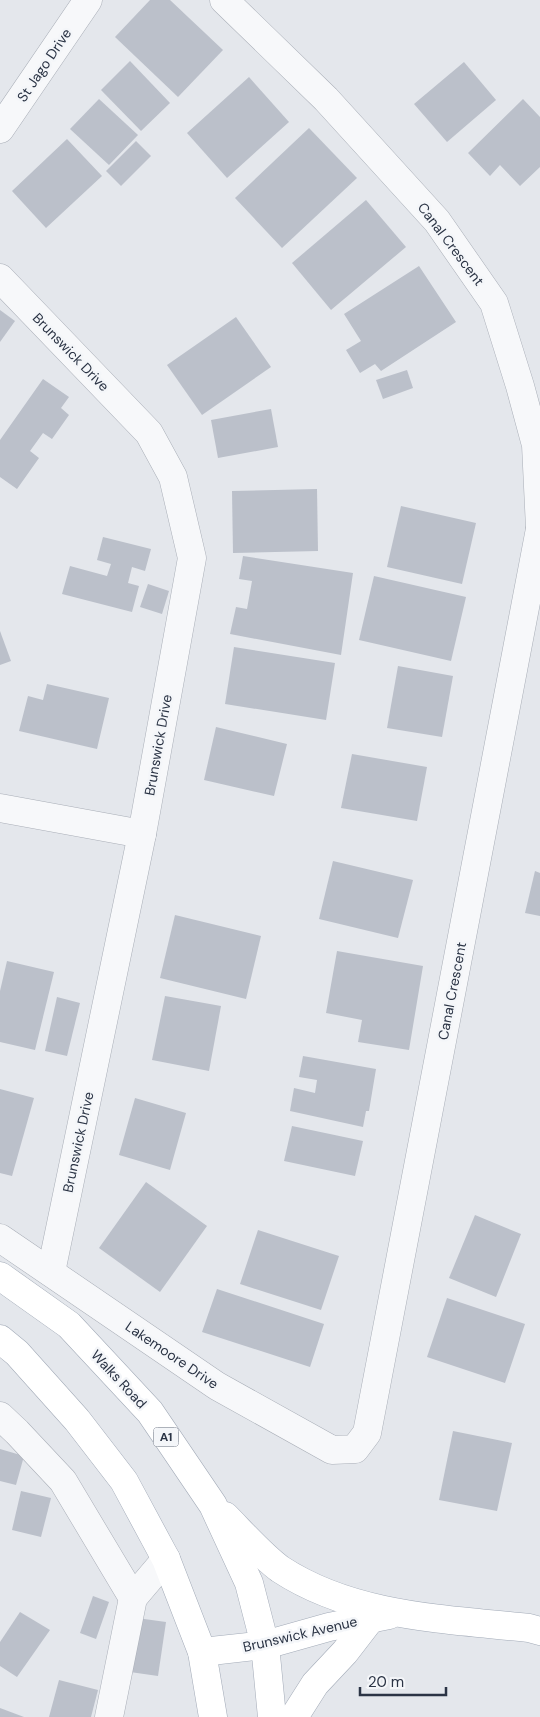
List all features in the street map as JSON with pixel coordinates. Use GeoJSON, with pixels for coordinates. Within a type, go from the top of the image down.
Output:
{"type":"FeatureCollection","features":[{"type":"Feature","properties":{"kind":"main road","name":"Walks Road"},"geometry":{"type":"LineString","coordinates":[[0,1276],[69,1325],[150,1412],[213,1505],[249,1583],[265,1645]]}},
{"type":"Feature","properties":{"kind":"main road"},"geometry":{"type":"LineString","coordinates":[[0,1339],[16,1353],[77,1420],[124,1481],[166,1559],[202,1652],[214,1717]]}},
{"type":"Feature","properties":{"kind":"main road","name":"Brunswick Avenue"},"geometry":{"type":"LineString","coordinates":[[213,1505],[279,1568],[301,1581],[385,1616],[535,1629]]}},
{"type":"Feature","properties":{"kind":"main road","name":"Brunswick Avenue"},"geometry":{"type":"LineString","coordinates":[[202,1652],[265,1645],[385,1616]]}},
{"type":"Feature","properties":{"kind":"main road"},"geometry":{"type":"LineString","coordinates":[[294,1717],[315,1684],[345,1652],[385,1616]]}},
{"type":"Feature","properties":{"kind":"main road","name":"A1"},"geometry":{"type":"LineString","coordinates":[[265,1645],[272,1717]]}},
{"type":"Feature","properties":{"kind":"street","name":"St Jago Drive"},"geometry":{"type":"LineString","coordinates":[[0,129],[88,0]]}},
{"type":"Feature","properties":{"kind":"street","name":"Canal Crescent"},"geometry":{"type":"LineString","coordinates":[[224,0],[326,98],[437,221],[494,303],[536,445],[540,528],[367,1433],[354,1449]]}},
{"type":"Feature","properties":{"kind":"street","name":"Brunswick Drive"},"geometry":{"type":"LineString","coordinates":[[0,278],[149,433],[173,477],[192,558],[142,834],[51,1272]]}},
{"type":"Feature","properties":{"kind":"street"},"geometry":{"type":"LineString","coordinates":[[0,808],[142,834]]}},
{"type":"Feature","properties":{"kind":"street","name":"Lakemoore Drive"},"geometry":{"type":"LineString","coordinates":[[0,1238],[217,1386],[332,1450],[354,1449]]}},
{"type":"Feature","properties":{"kind":"street"},"geometry":{"type":"LineString","coordinates":[[0,1416],[63,1481],[133,1598]]}},
{"type":"Feature","properties":{"kind":"street"},"geometry":{"type":"LineString","coordinates":[[109,1717],[133,1598],[166,1559]]}},
{"type":"Feature","properties":{"kind":"building"},"geometry":{"type":"Polygon","coordinates":[[[150,0],[170,0],[223,50],[178,97],[115,37],[150,0]]]}},
{"type":"Feature","properties":{"kind":"building"},"geometry":{"type":"Polygon","coordinates":[[[130,61],[170,103],[141,131],[101,90],[130,61]]]}},
{"type":"Feature","properties":{"kind":"building"},"geometry":{"type":"Polygon","coordinates":[[[464,62],[496,100],[447,142],[414,104],[464,62]]]}},
{"type":"Feature","properties":{"kind":"building"},"geometry":{"type":"Polygon","coordinates":[[[249,77],[289,122],[227,178],[187,133],[249,77]]]}},
{"type":"Feature","properties":{"kind":"building"},"geometry":{"type":"Polygon","coordinates":[[[99,99],[138,135],[109,165],[70,129],[99,99]]]}},
{"type":"Feature","properties":{"kind":"building"},"geometry":{"type":"Polygon","coordinates":[[[523,99],[540,117],[540,167],[520,186],[500,165],[490,176],[468,153],[523,99]]]}},
{"type":"Feature","properties":{"kind":"building"},"geometry":{"type":"Polygon","coordinates":[[[309,128],[357,178],[282,248],[235,198],[309,128]]]}},
{"type":"Feature","properties":{"kind":"building"},"geometry":{"type":"Polygon","coordinates":[[[67,139],[102,176],[46,228],[12,191],[67,139]]]}},
{"type":"Feature","properties":{"kind":"building"},"geometry":{"type":"Polygon","coordinates":[[[136,141],[151,156],[121,186],[106,171],[136,141]]]}},
{"type":"Feature","properties":{"kind":"building"},"geometry":{"type":"Polygon","coordinates":[[[366,200],[406,247],[331,310],[292,263],[366,200]]]}},
{"type":"Feature","properties":{"kind":"building"},"geometry":{"type":"Polygon","coordinates":[[[419,266],[456,322],[381,371],[375,364],[360,373],[346,350],[361,341],[344,314],[419,266]]]}},
{"type":"Feature","properties":{"kind":"building"},"geometry":{"type":"Polygon","coordinates":[[[0,310],[15,321],[0,342],[0,310]]]}},
{"type":"Feature","properties":{"kind":"building"},"geometry":{"type":"Polygon","coordinates":[[[236,317],[271,367],[202,415],[167,365],[236,317]]]}},
{"type":"Feature","properties":{"kind":"building"},"geometry":{"type":"Polygon","coordinates":[[[407,370],[413,388],[383,399],[376,380],[407,370]]]}},
{"type":"Feature","properties":{"kind":"building"},"geometry":{"type":"Polygon","coordinates":[[[43,379],[69,397],[61,408],[69,415],[52,439],[43,433],[30,451],[39,458],[17,489],[0,477],[0,440],[43,379]]]}},
{"type":"Feature","properties":{"kind":"building"},"geometry":{"type":"Polygon","coordinates":[[[271,409],[278,447],[218,458],[211,420],[271,409]]]}},
{"type":"Feature","properties":{"kind":"building"},"geometry":{"type":"Polygon","coordinates":[[[317,489],[318,551],[233,553],[232,491],[317,489]]]}},
{"type":"Feature","properties":{"kind":"building"},"geometry":{"type":"Polygon","coordinates":[[[401,506],[476,523],[462,584],[387,567],[401,506]]]}},
{"type":"Feature","properties":{"kind":"building"},"geometry":{"type":"Polygon","coordinates":[[[103,537],[151,549],[145,571],[132,567],[128,583],[139,586],[132,612],[62,594],[70,566],[107,576],[111,564],[97,560],[103,537]]]}},
{"type":"Feature","properties":{"kind":"building"},"geometry":{"type":"Polygon","coordinates":[[[243,556],[353,573],[341,655],[230,634],[236,607],[247,609],[252,581],[239,579],[243,556]]]}},
{"type":"Feature","properties":{"kind":"building"},"geometry":{"type":"Polygon","coordinates":[[[374,576],[466,597],[451,661],[359,640],[374,576]]]}},
{"type":"Feature","properties":{"kind":"building"},"geometry":{"type":"Polygon","coordinates":[[[148,584],[169,591],[162,614],[140,607],[148,584]]]}},
{"type":"Feature","properties":{"kind":"building"},"geometry":{"type":"Polygon","coordinates":[[[0,631],[11,661],[0,665],[0,631]]]}},
{"type":"Feature","properties":{"kind":"building"},"geometry":{"type":"Polygon","coordinates":[[[234,647],[335,663],[326,720],[225,704],[234,647]]]}},
{"type":"Feature","properties":{"kind":"building"},"geometry":{"type":"Polygon","coordinates":[[[398,666],[453,676],[442,737],[387,728],[398,666]]]}},
{"type":"Feature","properties":{"kind":"building"},"geometry":{"type":"Polygon","coordinates":[[[47,684],[109,698],[97,749],[19,731],[28,696],[43,700],[47,684]]]}},
{"type":"Feature","properties":{"kind":"building"},"geometry":{"type":"Polygon","coordinates":[[[216,727],[287,744],[274,796],[204,780],[216,727]]]}},
{"type":"Feature","properties":{"kind":"building"},"geometry":{"type":"Polygon","coordinates":[[[352,754],[427,767],[417,821],[341,808],[352,754]]]}},
{"type":"Feature","properties":{"kind":"building"},"geometry":{"type":"Polygon","coordinates":[[[333,861],[413,880],[398,938],[319,919],[333,861]]]}},
{"type":"Feature","properties":{"kind":"building"},"geometry":{"type":"Polygon","coordinates":[[[535,871],[540,873],[540,916],[525,913],[535,871]]]}},
{"type":"Feature","properties":{"kind":"building"},"geometry":{"type":"Polygon","coordinates":[[[175,915],[261,936],[246,999],[160,978],[175,915]]]}},
{"type":"Feature","properties":{"kind":"building"},"geometry":{"type":"Polygon","coordinates":[[[337,951],[423,966],[409,1050],[358,1042],[362,1020],[326,1013],[337,951]]]}},
{"type":"Feature","properties":{"kind":"building"},"geometry":{"type":"Polygon","coordinates":[[[7,961],[54,972],[35,1050],[0,1042],[0,991],[7,961]]]}},
{"type":"Feature","properties":{"kind":"building"},"geometry":{"type":"Polygon","coordinates":[[[165,996],[221,1006],[209,1071],[152,1060],[165,996]]]}},
{"type":"Feature","properties":{"kind":"building"},"geometry":{"type":"Polygon","coordinates":[[[57,997],[80,1003],[67,1056],[45,1051],[57,997]]]}},
{"type":"Feature","properties":{"kind":"building"},"geometry":{"type":"Polygon","coordinates":[[[303,1056],[376,1069],[369,1111],[366,1111],[363,1127],[290,1111],[294,1088],[315,1093],[317,1080],[299,1077],[303,1056]]]}},
{"type":"Feature","properties":{"kind":"building"},"geometry":{"type":"Polygon","coordinates":[[[0,1089],[34,1098],[12,1176],[0,1173],[0,1089]]]}},
{"type":"Feature","properties":{"kind":"building"},"geometry":{"type":"Polygon","coordinates":[[[135,1098],[186,1113],[170,1170],[119,1155],[135,1098]]]}},
{"type":"Feature","properties":{"kind":"building"},"geometry":{"type":"Polygon","coordinates":[[[292,1126],[363,1141],[355,1176],[284,1161],[292,1126]]]}},
{"type":"Feature","properties":{"kind":"building"},"geometry":{"type":"Polygon","coordinates":[[[146,1182],[207,1226],[160,1292],[99,1248],[146,1182]]]}},
{"type":"Feature","properties":{"kind":"building"},"geometry":{"type":"Polygon","coordinates":[[[475,1215],[521,1234],[496,1297],[449,1278],[475,1215]]]}},
{"type":"Feature","properties":{"kind":"building"},"geometry":{"type":"Polygon","coordinates":[[[258,1230],[339,1256],[321,1310],[240,1284],[258,1230]]]}},
{"type":"Feature","properties":{"kind":"building"},"geometry":{"type":"Polygon","coordinates":[[[217,1289],[324,1324],[310,1367],[202,1332],[217,1289]]]}},
{"type":"Feature","properties":{"kind":"building"},"geometry":{"type":"Polygon","coordinates":[[[447,1298],[525,1324],[505,1383],[427,1357],[447,1298]]]}},
{"type":"Feature","properties":{"kind":"building"},"geometry":{"type":"Polygon","coordinates":[[[453,1431],[512,1443],[497,1511],[439,1500],[453,1431]]]}},
{"type":"Feature","properties":{"kind":"building"},"geometry":{"type":"Polygon","coordinates":[[[0,1449],[24,1456],[16,1485],[0,1481],[0,1449]]]}},
{"type":"Feature","properties":{"kind":"building"},"geometry":{"type":"Polygon","coordinates":[[[21,1491],[51,1498],[41,1537],[12,1530],[21,1491]]]}},
{"type":"Feature","properties":{"kind":"building"},"geometry":{"type":"Polygon","coordinates":[[[93,1596],[109,1602],[96,1639],[80,1633],[93,1596]]]}},
{"type":"Feature","properties":{"kind":"building"},"geometry":{"type":"Polygon","coordinates":[[[20,1612],[50,1630],[17,1677],[0,1666],[0,1642],[20,1612]]]}},
{"type":"Feature","properties":{"kind":"building"},"geometry":{"type":"Polygon","coordinates":[[[137,1618],[166,1622],[158,1676],[130,1672],[137,1618]]]}},
{"type":"Feature","properties":{"kind":"building"},"geometry":{"type":"Polygon","coordinates":[[[59,1680],[98,1690],[91,1717],[49,1717],[59,1680]]]}},
{"type":"Feature","properties":{"kind":"building"},"geometry":{"type":"Polygon","coordinates":[[[0,1708],[24,1717],[0,1717],[0,1708]]]}}]}
